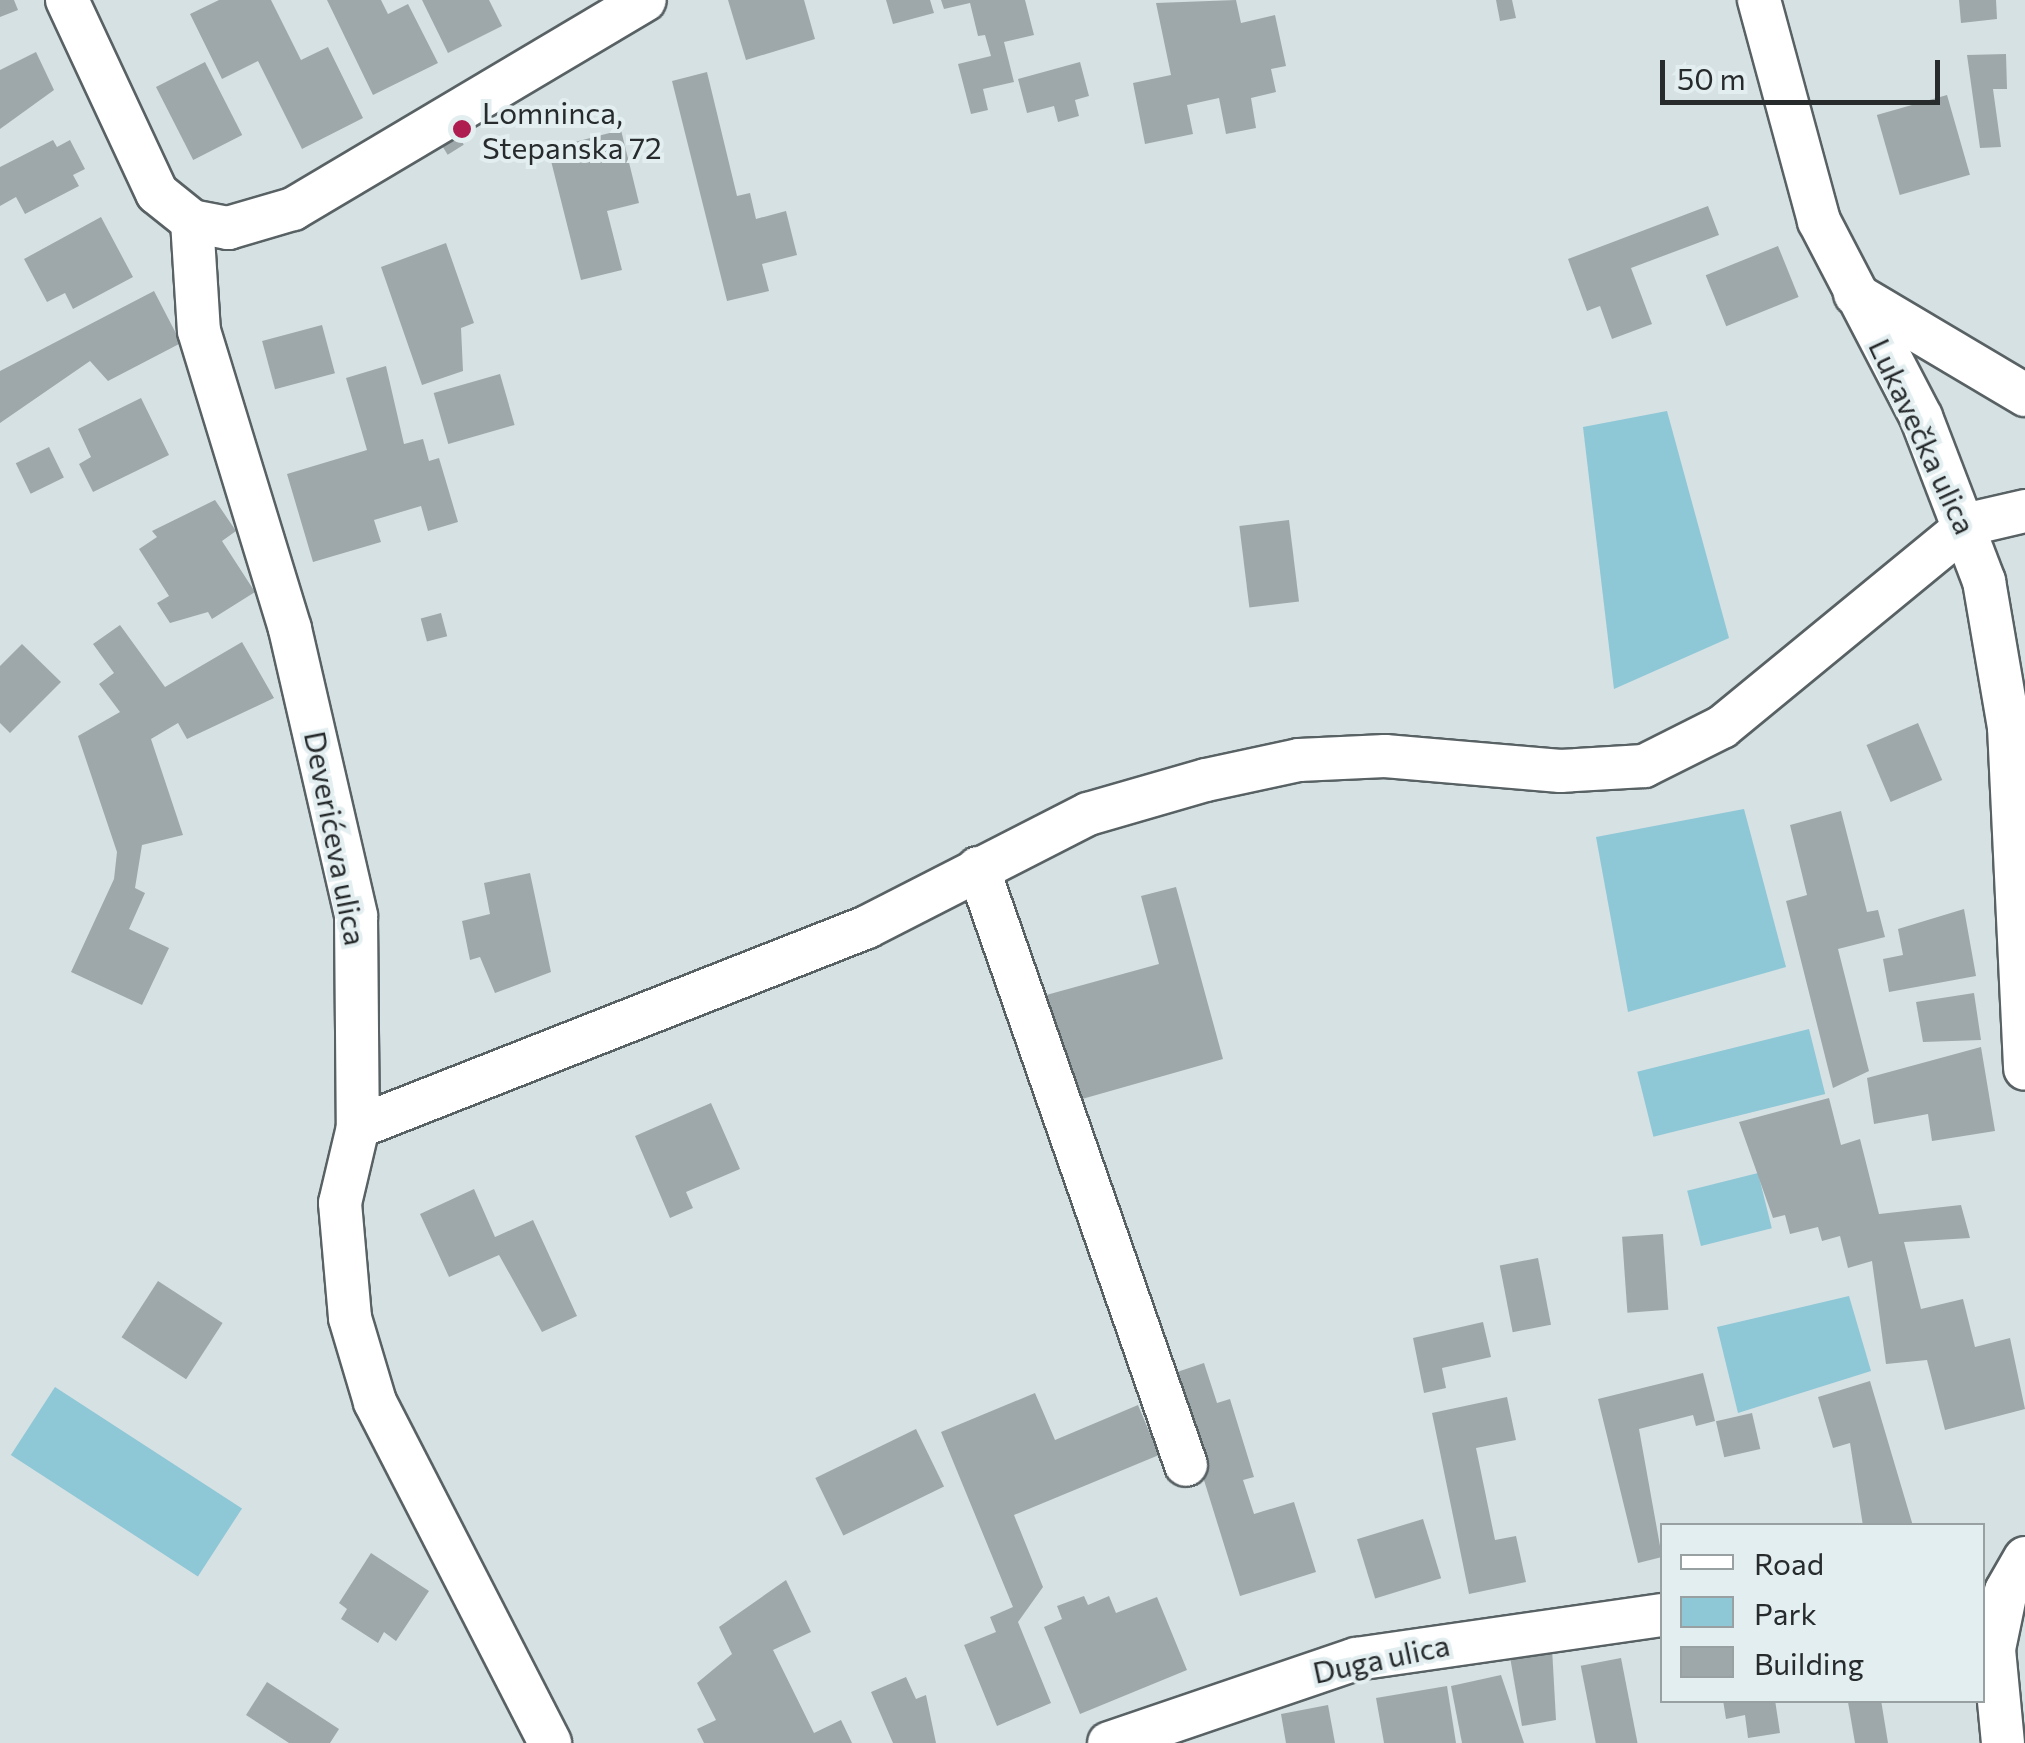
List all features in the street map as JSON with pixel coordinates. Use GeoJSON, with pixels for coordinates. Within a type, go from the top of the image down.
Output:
{"type":"FeatureCollection","features":[{"type":"Feature","properties":{"kind":"street"},"geometry":{"type":"LineString","coordinates":[[67,0],[143,171],[192,221],[228,228],[293,209],[644,0]]}},
{"type":"Feature","properties":{"kind":"street","name":"Lukavečka ulica"},"geometry":{"type":"LineString","coordinates":[[1758,0],[1814,206],[1969,524],[2009,727],[2025,1069]]}},
{"type":"Feature","properties":{"kind":"street","name":"Deverićeva ulica"},"geometry":{"type":"LineString","coordinates":[[192,221],[198,331],[290,629],[356,916],[358,1127],[340,1203],[341,1272],[360,1354],[458,1574],[550,1743]]}},
{"type":"Feature","properties":{"kind":"street"},"geometry":{"type":"LineString","coordinates":[[1855,294],[2025,394]]}},
{"type":"Feature","properties":{"kind":"street"},"geometry":{"type":"LineString","coordinates":[[358,1127],[867,927],[1088,814],[1299,760],[1644,766],[1722,728],[1969,524],[2025,511]]}},
{"type":"Feature","properties":{"kind":"street"},"geometry":{"type":"LineString","coordinates":[[978,868],[1186,1465]]}},
{"type":"Feature","properties":{"kind":"street"},"geometry":{"type":"LineString","coordinates":[[2003,1743],[1994,1649],[2004,1580]]}},
{"type":"Feature","properties":{"kind":"street","name":"Duga ulica"},"geometry":{"type":"LineString","coordinates":[[1110,1743],[1356,1659],[1660,1615]]}},
{"type":"Feature","properties":{"kind":"green space"},"geometry":{"type":"Polygon","coordinates":[[[1667,411],[1729,638],[1614,689],[1583,427],[1667,411]]]}},
{"type":"Feature","properties":{"kind":"green space"},"geometry":{"type":"Polygon","coordinates":[[[1744,809],[1786,967],[1628,1012],[1596,837],[1744,809]]]}},
{"type":"Feature","properties":{"kind":"green space"},"geometry":{"type":"Polygon","coordinates":[[[1809,1029],[1825,1094],[1653,1137],[1637,1072],[1809,1029]]]}},
{"type":"Feature","properties":{"kind":"green space"},"geometry":{"type":"Polygon","coordinates":[[[1758,1173],[1772,1228],[1701,1246],[1687,1191],[1758,1173]]]}},
{"type":"Feature","properties":{"kind":"green space"},"geometry":{"type":"Polygon","coordinates":[[[1849,1296],[1871,1371],[1738,1413],[1717,1327],[1849,1296]]]}},
{"type":"Feature","properties":{"kind":"green space"},"geometry":{"type":"Polygon","coordinates":[[[55,1387],[242,1508],[198,1576],[11,1455],[55,1387]]]}},
{"type":"Feature","properties":{"kind":"building"},"geometry":{"type":"Polygon","coordinates":[[[0,0],[14,0],[18,10],[0,17],[0,0]]]}},
{"type":"Feature","properties":{"kind":"building"},"geometry":{"type":"Polygon","coordinates":[[[219,0],[271,0],[301,60],[328,47],[363,118],[302,149],[258,61],[222,79],[190,14],[219,0]]]}},
{"type":"Feature","properties":{"kind":"building"},"geometry":{"type":"Polygon","coordinates":[[[327,0],[381,0],[388,14],[408,4],[438,63],[373,95],[327,0]]]}},
{"type":"Feature","properties":{"kind":"building"},"geometry":{"type":"Polygon","coordinates":[[[422,0],[489,0],[502,26],[448,53],[422,0]]]}},
{"type":"Feature","properties":{"kind":"building"},"geometry":{"type":"Polygon","coordinates":[[[728,0],[804,0],[815,39],[746,60],[728,0]]]}},
{"type":"Feature","properties":{"kind":"building"},"geometry":{"type":"Polygon","coordinates":[[[886,0],[930,0],[934,13],[893,24],[886,0]]]}},
{"type":"Feature","properties":{"kind":"building"},"geometry":{"type":"Polygon","coordinates":[[[941,0],[1025,0],[1034,35],[1004,42],[1014,82],[983,89],[988,110],[971,114],[958,64],[991,56],[985,35],[978,36],[970,3],[944,9],[941,0]]]}},
{"type":"Feature","properties":{"kind":"building"},"geometry":{"type":"Polygon","coordinates":[[[1236,0],[1241,23],[1275,15],[1286,66],[1271,69],[1276,92],[1251,98],[1256,128],[1226,134],[1219,98],[1187,105],[1193,134],[1145,144],[1133,83],[1171,75],[1156,3],[1236,0]]]}},
{"type":"Feature","properties":{"kind":"building"},"geometry":{"type":"Polygon","coordinates":[[[1496,0],[1512,0],[1516,18],[1500,21],[1496,0]]]}},
{"type":"Feature","properties":{"kind":"building"},"geometry":{"type":"Polygon","coordinates":[[[1959,0],[1996,0],[1997,19],[1961,23],[1959,0]]]}},
{"type":"Feature","properties":{"kind":"building"},"geometry":{"type":"Polygon","coordinates":[[[36,52],[54,90],[0,129],[0,70],[36,52]]]}},
{"type":"Feature","properties":{"kind":"building"},"geometry":{"type":"Polygon","coordinates":[[[2006,54],[2007,89],[1993,89],[2001,147],[1980,148],[1967,55],[2006,54]]]}},
{"type":"Feature","properties":{"kind":"building"},"geometry":{"type":"Polygon","coordinates":[[[205,62],[242,135],[193,160],[156,87],[205,62]]]}},
{"type":"Feature","properties":{"kind":"building"},"geometry":{"type":"Polygon","coordinates":[[[1080,62],[1089,96],[1075,100],[1079,116],[1058,122],[1054,106],[1027,113],[1018,79],[1080,62]]]}},
{"type":"Feature","properties":{"kind":"building"},"geometry":{"type":"Polygon","coordinates":[[[707,72],[737,196],[750,193],[756,219],[786,211],[797,255],[762,264],[769,291],[727,301],[672,81],[707,72]]]}},
{"type":"Feature","properties":{"kind":"building"},"geometry":{"type":"Polygon","coordinates":[[[1947,95],[1970,175],[1900,195],[1877,115],[1947,95]]]}},
{"type":"Feature","properties":{"kind":"building"},"geometry":{"type":"Polygon","coordinates":[[[621,130],[639,203],[607,211],[622,270],[581,280],[548,149],[621,130]]]}},
{"type":"Feature","properties":{"kind":"building"},"geometry":{"type":"Polygon","coordinates":[[[459,137],[464,145],[448,155],[443,147],[459,137]]]}},
{"type":"Feature","properties":{"kind":"building"},"geometry":{"type":"Polygon","coordinates":[[[53,140],[57,147],[70,140],[85,169],[73,175],[79,186],[25,214],[16,197],[0,206],[0,167],[53,140]]]}},
{"type":"Feature","properties":{"kind":"building"},"geometry":{"type":"Polygon","coordinates":[[[1708,206],[1719,235],[1631,268],[1652,324],[1612,339],[1600,306],[1587,311],[1568,259],[1708,206]]]}},
{"type":"Feature","properties":{"kind":"building"},"geometry":{"type":"Polygon","coordinates":[[[101,217],[133,277],[73,309],[65,293],[47,302],[24,259],[101,217]]]}},
{"type":"Feature","properties":{"kind":"building"},"geometry":{"type":"Polygon","coordinates":[[[446,243],[474,323],[461,328],[463,371],[422,385],[381,267],[446,243]]]}},
{"type":"Feature","properties":{"kind":"building"},"geometry":{"type":"Polygon","coordinates":[[[1778,246],[1799,297],[1726,326],[1706,275],[1778,246]]]}},
{"type":"Feature","properties":{"kind":"building"},"geometry":{"type":"Polygon","coordinates":[[[154,291],[181,343],[108,381],[90,361],[0,423],[0,371],[154,291]]]}},
{"type":"Feature","properties":{"kind":"building"},"geometry":{"type":"Polygon","coordinates":[[[322,325],[335,373],[275,389],[262,341],[322,325]]]}},
{"type":"Feature","properties":{"kind":"building"},"geometry":{"type":"Polygon","coordinates":[[[386,366],[404,444],[423,439],[429,461],[439,458],[458,522],[428,531],[421,506],[374,520],[381,542],[313,562],[287,474],[367,450],[346,378],[386,366]]]}},
{"type":"Feature","properties":{"kind":"building"},"geometry":{"type":"Polygon","coordinates":[[[500,374],[515,425],[448,444],[434,393],[500,374]]]}},
{"type":"Feature","properties":{"kind":"building"},"geometry":{"type":"Polygon","coordinates":[[[141,398],[169,455],[93,492],[79,464],[91,457],[78,429],[141,398]]]}},
{"type":"Feature","properties":{"kind":"building"},"geometry":{"type":"Polygon","coordinates":[[[49,447],[64,478],[31,494],[16,463],[49,447]]]}},
{"type":"Feature","properties":{"kind":"building"},"geometry":{"type":"Polygon","coordinates":[[[215,500],[236,531],[222,541],[255,592],[212,619],[208,612],[170,623],[157,603],[169,596],[139,549],[157,537],[152,531],[215,500]]]}},
{"type":"Feature","properties":{"kind":"building"},"geometry":{"type":"Polygon","coordinates":[[[1289,520],[1299,601],[1249,607],[1239,526],[1289,520]]]}},
{"type":"Feature","properties":{"kind":"building"},"geometry":{"type":"Polygon","coordinates":[[[441,613],[447,636],[427,642],[421,618],[441,613]]]}},
{"type":"Feature","properties":{"kind":"building"},"geometry":{"type":"Polygon","coordinates":[[[120,625],[165,687],[242,642],[274,698],[187,739],[178,723],[151,739],[183,835],[142,845],[135,888],[145,893],[129,929],[169,948],[142,1005],[71,972],[114,879],[117,852],[78,736],[120,712],[99,684],[114,673],[93,644],[120,625]]]}},
{"type":"Feature","properties":{"kind":"building"},"geometry":{"type":"Polygon","coordinates":[[[22,644],[61,682],[10,733],[0,723],[0,666],[22,644]]]}},
{"type":"Feature","properties":{"kind":"building"},"geometry":{"type":"Polygon","coordinates":[[[1918,723],[1942,780],[1891,802],[1866,745],[1918,723]]]}},
{"type":"Feature","properties":{"kind":"building"},"geometry":{"type":"Polygon","coordinates":[[[1841,811],[1867,912],[1878,910],[1885,937],[1838,949],[1869,1071],[1833,1088],[1786,901],[1807,895],[1790,825],[1841,811]]]}},
{"type":"Feature","properties":{"kind":"building"},"geometry":{"type":"Polygon","coordinates":[[[530,873],[551,972],[495,993],[480,957],[470,960],[462,921],[490,914],[484,883],[530,873]]]}},
{"type":"Feature","properties":{"kind":"building"},"geometry":{"type":"Polygon","coordinates":[[[1176,887],[1223,1059],[1068,1103],[1039,997],[1159,964],[1141,896],[1176,887]]]}},
{"type":"Feature","properties":{"kind":"building"},"geometry":{"type":"Polygon","coordinates":[[[1964,909],[1976,976],[1889,992],[1883,959],[1903,955],[1898,929],[1964,909]]]}},
{"type":"Feature","properties":{"kind":"building"},"geometry":{"type":"Polygon","coordinates":[[[1974,993],[1981,1040],[1923,1042],[1916,1002],[1974,993]]]}},
{"type":"Feature","properties":{"kind":"building"},"geometry":{"type":"Polygon","coordinates":[[[1981,1047],[1995,1131],[1932,1141],[1928,1114],[1874,1124],[1867,1078],[1981,1047]]]}},
{"type":"Feature","properties":{"kind":"building"},"geometry":{"type":"Polygon","coordinates":[[[1829,1098],[1841,1145],[1860,1139],[1879,1214],[1961,1205],[1970,1238],[1904,1242],[1921,1309],[1963,1299],[1975,1347],[2010,1338],[2025,1409],[1945,1430],[1927,1360],[1886,1364],[1872,1261],[1848,1268],[1840,1236],[1822,1241],[1818,1227],[1790,1234],[1785,1215],[1773,1218],[1739,1122],[1829,1098]]]}},
{"type":"Feature","properties":{"kind":"building"},"geometry":{"type":"Polygon","coordinates":[[[711,1103],[740,1169],[686,1192],[693,1208],[670,1218],[635,1136],[711,1103]]]}},
{"type":"Feature","properties":{"kind":"building"},"geometry":{"type":"Polygon","coordinates":[[[474,1189],[495,1237],[533,1220],[577,1316],[542,1332],[499,1255],[449,1277],[420,1214],[474,1189]]]}},
{"type":"Feature","properties":{"kind":"building"},"geometry":{"type":"Polygon","coordinates":[[[1663,1234],[1668,1310],[1627,1313],[1622,1237],[1663,1234]]]}},
{"type":"Feature","properties":{"kind":"building"},"geometry":{"type":"Polygon","coordinates":[[[1538,1258],[1551,1325],[1513,1332],[1500,1265],[1538,1258]]]}},
{"type":"Feature","properties":{"kind":"building"},"geometry":{"type":"Polygon","coordinates":[[[158,1281],[223,1323],[186,1379],[122,1337],[158,1281]]]}},
{"type":"Feature","properties":{"kind":"building"},"geometry":{"type":"Polygon","coordinates":[[[1483,1322],[1491,1357],[1442,1368],[1446,1388],[1424,1393],[1413,1338],[1483,1322]]]}},
{"type":"Feature","properties":{"kind":"building"},"geometry":{"type":"Polygon","coordinates":[[[1204,1363],[1217,1403],[1230,1399],[1254,1477],[1243,1480],[1254,1514],[1294,1502],[1316,1572],[1240,1596],[1171,1374],[1204,1363]]]}},
{"type":"Feature","properties":{"kind":"building"},"geometry":{"type":"Polygon","coordinates":[[[1703,1373],[1715,1421],[1696,1426],[1693,1415],[1639,1429],[1660,1558],[1638,1563],[1598,1399],[1703,1373]]]}},
{"type":"Feature","properties":{"kind":"building"},"geometry":{"type":"Polygon","coordinates":[[[1870,1381],[1912,1523],[1863,1523],[1850,1443],[1833,1448],[1818,1397],[1870,1381]]]}},
{"type":"Feature","properties":{"kind":"building"},"geometry":{"type":"Polygon","coordinates":[[[1035,1393],[1055,1440],[1138,1405],[1159,1455],[1014,1515],[1043,1587],[1018,1622],[1051,1703],[997,1726],[964,1645],[996,1632],[990,1617],[1013,1607],[941,1432],[1035,1393]]]}},
{"type":"Feature","properties":{"kind":"building"},"geometry":{"type":"Polygon","coordinates":[[[1507,1397],[1516,1440],[1476,1448],[1495,1540],[1516,1536],[1526,1582],[1469,1594],[1432,1413],[1507,1397]]]}},
{"type":"Feature","properties":{"kind":"building"},"geometry":{"type":"Polygon","coordinates":[[[1752,1413],[1760,1449],[1724,1457],[1716,1421],[1752,1413]]]}},
{"type":"Feature","properties":{"kind":"building"},"geometry":{"type":"Polygon","coordinates":[[[916,1429],[944,1487],[843,1536],[815,1478],[916,1429]]]}},
{"type":"Feature","properties":{"kind":"building"},"geometry":{"type":"Polygon","coordinates":[[[1423,1519],[1441,1578],[1375,1598],[1357,1539],[1423,1519]]]}},
{"type":"Feature","properties":{"kind":"building"},"geometry":{"type":"Polygon","coordinates":[[[371,1553],[429,1591],[396,1641],[384,1632],[378,1643],[341,1619],[347,1609],[339,1603],[371,1553]]]}},
{"type":"Feature","properties":{"kind":"building"},"geometry":{"type":"Polygon","coordinates":[[[786,1580],[811,1632],[773,1650],[814,1733],[841,1720],[852,1743],[704,1743],[697,1729],[716,1720],[697,1683],[732,1654],[719,1627],[786,1580]]]}},
{"type":"Feature","properties":{"kind":"building"},"geometry":{"type":"Polygon","coordinates":[[[1084,1596],[1088,1605],[1109,1596],[1116,1613],[1157,1597],[1187,1670],[1080,1714],[1044,1627],[1062,1619],[1057,1606],[1084,1596]]]}},
{"type":"Feature","properties":{"kind":"building"},"geometry":{"type":"Polygon","coordinates":[[[1552,1648],[1556,1720],[1522,1726],[1510,1657],[1552,1648]]]}},
{"type":"Feature","properties":{"kind":"building"},"geometry":{"type":"Polygon","coordinates":[[[1621,1658],[1638,1743],[1596,1743],[1581,1666],[1621,1658]]]}},
{"type":"Feature","properties":{"kind":"building"},"geometry":{"type":"Polygon","coordinates":[[[1501,1675],[1524,1743],[1462,1743],[1451,1686],[1501,1675]]]}},
{"type":"Feature","properties":{"kind":"building"},"geometry":{"type":"Polygon","coordinates":[[[906,1677],[916,1699],[926,1695],[936,1743],[893,1743],[871,1692],[906,1677]]]}},
{"type":"Feature","properties":{"kind":"building"},"geometry":{"type":"Polygon","coordinates":[[[267,1682],[339,1729],[330,1743],[289,1743],[246,1715],[267,1682]]]}},
{"type":"Feature","properties":{"kind":"building"},"geometry":{"type":"Polygon","coordinates":[[[1447,1686],[1456,1743],[1384,1743],[1376,1698],[1447,1686]]]}},
{"type":"Feature","properties":{"kind":"building"},"geometry":{"type":"Polygon","coordinates":[[[1723,1703],[1775,1703],[1780,1733],[1748,1738],[1745,1715],[1726,1719],[1723,1703]]]}},
{"type":"Feature","properties":{"kind":"building"},"geometry":{"type":"Polygon","coordinates":[[[1848,1703],[1881,1703],[1888,1743],[1855,1743],[1848,1703]]]}},
{"type":"Feature","properties":{"kind":"building"},"geometry":{"type":"Polygon","coordinates":[[[1328,1705],[1335,1743],[1286,1743],[1281,1714],[1328,1705]]]}},
{"type":"Feature","properties":{"kind":"place","name":"Lomninca, Stepanska 72"},"geometry":{"type":"Point","coordinates":[462,129]}}]}
